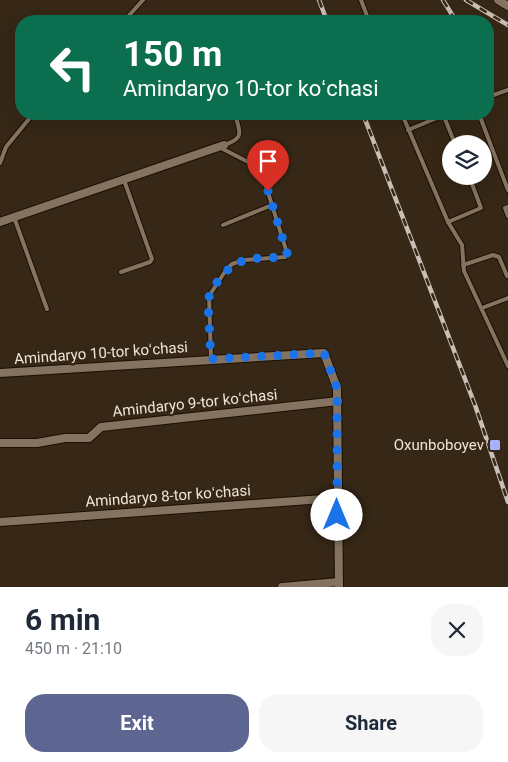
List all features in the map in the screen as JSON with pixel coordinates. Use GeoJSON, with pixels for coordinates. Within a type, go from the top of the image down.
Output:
{"type":"FeatureCollection","features":[{"type":"Feature","properties":{"kind":"street"},"geometry":{"type":"LineString","coordinates":[[498,0],[508,6]]}},
{"type":"Feature","properties":{"kind":"street"},"geometry":{"type":"LineString","coordinates":[[0,222],[222,146]]}},
{"type":"Feature","properties":{"kind":"street","name":"Amindaryo 10-tor koʻchasi"},"geometry":{"type":"LineString","coordinates":[[0,374],[324,353],[337,388],[338,401]]}},
{"type":"Feature","properties":{"kind":"street"},"geometry":{"type":"LineString","coordinates":[[282,587],[339,585],[337,498],[338,401]]}},
{"type":"Feature","properties":{"kind":"street","name":"Amindaryo 9-tor koʻchasi"},"geometry":{"type":"LineString","coordinates":[[0,443],[37,443],[64,438],[89,438],[101,427],[338,401]]}},
{"type":"Feature","properties":{"kind":"street","name":"Amindaryo 8-tor koʻchasi"},"geometry":{"type":"LineString","coordinates":[[0,522],[337,498]]}},
{"type":"Feature","properties":{"kind":"lane"},"geometry":{"type":"LineString","coordinates":[[129,15],[143,0]]}},
{"type":"Feature","properties":{"kind":"lane"},"geometry":{"type":"LineString","coordinates":[[361,0],[367,15]]}},
{"type":"Feature","properties":{"kind":"lane"},"geometry":{"type":"LineString","coordinates":[[494,95],[508,90]]}},
{"type":"Feature","properties":{"kind":"lane"},"geometry":{"type":"LineString","coordinates":[[0,163],[6,147],[28,120]]}},
{"type":"Feature","properties":{"kind":"lane"},"geometry":{"type":"LineString","coordinates":[[222,146],[238,138],[240,134],[236,120]]}},
{"type":"Feature","properties":{"kind":"lane"},"geometry":{"type":"LineString","coordinates":[[404,120],[448,222],[462,245],[464,270],[508,366]]}},
{"type":"Feature","properties":{"kind":"lane"},"geometry":{"type":"LineString","coordinates":[[408,130],[430,120]]}},
{"type":"Feature","properties":{"kind":"lane"},"geometry":{"type":"LineString","coordinates":[[446,120],[452,135]]}},
{"type":"Feature","properties":{"kind":"lane"},"geometry":{"type":"LineString","coordinates":[[481,120],[508,190]]}},
{"type":"Feature","properties":{"kind":"lane"},"geometry":{"type":"LineString","coordinates":[[211,359],[208,296],[221,277],[232,264],[240,261],[285,257],[287,253],[261,170],[222,146]]}},
{"type":"Feature","properties":{"kind":"lane"},"geometry":{"type":"LineString","coordinates":[[120,272],[150,262],[152,259],[124,180]]}},
{"type":"Feature","properties":{"kind":"lane"},"geometry":{"type":"LineString","coordinates":[[448,222],[481,208],[472,185]]}},
{"type":"Feature","properties":{"kind":"lane"},"geometry":{"type":"LineString","coordinates":[[222,225],[272,205]]}},
{"type":"Feature","properties":{"kind":"lane"},"geometry":{"type":"LineString","coordinates":[[508,207],[505,208],[508,216]]}},
{"type":"Feature","properties":{"kind":"lane"},"geometry":{"type":"LineString","coordinates":[[14,217],[47,308]]}},
{"type":"Feature","properties":{"kind":"lane"},"geometry":{"type":"LineString","coordinates":[[464,265],[496,255],[499,257],[507,276]]}},
{"type":"Feature","properties":{"kind":"lane"},"geometry":{"type":"LineString","coordinates":[[482,308],[508,298]]}},
{"type":"Feature","properties":{"kind":"railway"},"geometry":{"type":"LineString","coordinates":[[319,0],[325,15]]}},
{"type":"Feature","properties":{"kind":"railway"},"geometry":{"type":"LineString","coordinates":[[443,0],[452,15]]}},
{"type":"Feature","properties":{"kind":"railway"},"geometry":{"type":"LineString","coordinates":[[466,0],[491,15]]}},
{"type":"Feature","properties":{"kind":"railway"},"geometry":{"type":"LineString","coordinates":[[494,17],[508,25]]}},
{"type":"Feature","properties":{"kind":"railway"},"geometry":{"type":"LineString","coordinates":[[365,120],[475,405],[508,502]]}},
{"type":"Feature","properties":{"kind":"place","name":"Oxunboboyev"},"geometry":{"type":"Point","coordinates":[495,445]}},
{"type":"Feature","properties":{"kind":"route"},"geometry":{"type":"LineString","coordinates":[[268,191],[287,253],[285,257],[240,261],[232,264],[226,270],[208,296],[211,359],[324,353],[337,388],[337,515]]}}]}
